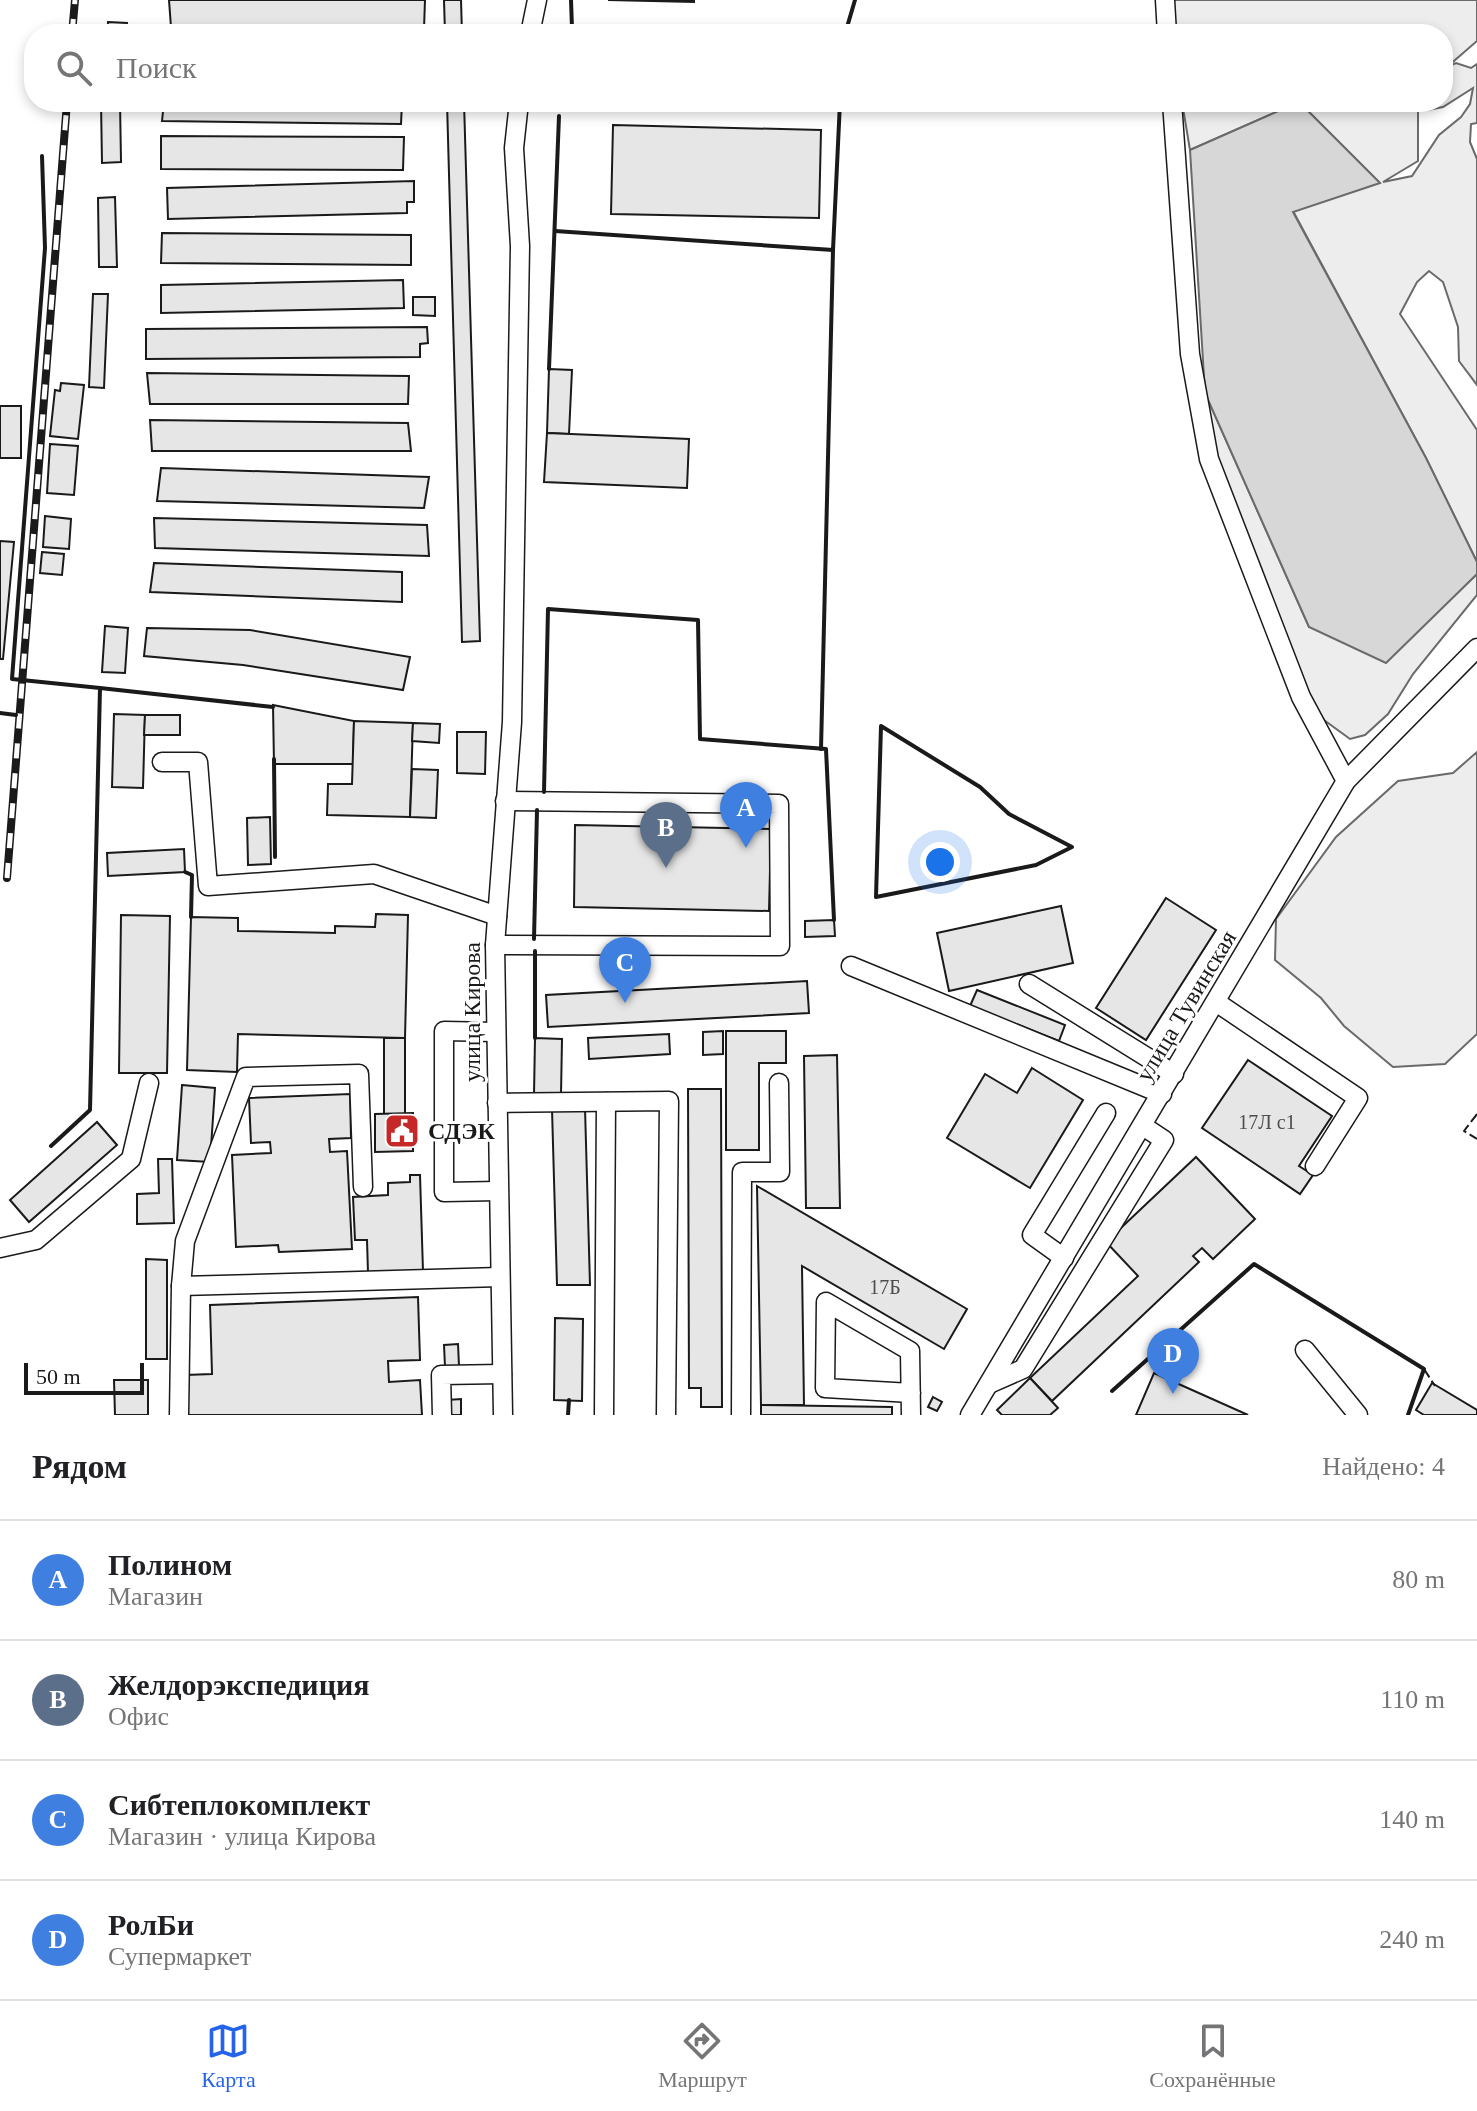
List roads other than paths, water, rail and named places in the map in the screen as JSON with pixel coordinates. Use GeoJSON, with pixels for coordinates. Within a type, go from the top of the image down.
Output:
{"type":"FeatureCollection","features":[{"type":"Feature","properties":{"kind":"street"},"geometry":{"type":"LineString","coordinates":[[532,24],[537,0]]}},
{"type":"Feature","properties":{"kind":"street"},"geometry":{"type":"LineString","coordinates":[[1165,0],[1166,24]]}},
{"type":"Feature","properties":{"kind":"street","name":"улица Кирова"},"geometry":{"type":"LineString","coordinates":[[503,1415],[495,945],[512,722],[520,246],[514,148],[519,112]]}},
{"type":"Feature","properties":{"kind":"street"},"geometry":{"type":"LineString","coordinates":[[1173,112],[1190,354],[1209,459],[1301,697],[1346,781]]}},
{"type":"Feature","properties":{"kind":"street","name":"улица Тувинская"},"geometry":{"type":"LineString","coordinates":[[970,1415],[1346,781],[1477,648]]}},
{"type":"Feature","properties":{"kind":"street"},"geometry":{"type":"LineString","coordinates":[[162,762],[198,762],[208,886],[374,874],[497,916]]}},
{"type":"Feature","properties":{"kind":"street"},"geometry":{"type":"LineString","coordinates":[[495,945],[780,946],[779,804],[505,801]]}},
{"type":"Feature","properties":{"kind":"street"},"geometry":{"type":"LineString","coordinates":[[851,966],[1162,1094]]}},
{"type":"Feature","properties":{"kind":"street"},"geometry":{"type":"LineString","coordinates":[[1029,984],[1174,1074]]}},
{"type":"Feature","properties":{"kind":"street"},"geometry":{"type":"LineString","coordinates":[[1216,1002],[1358,1098],[1315,1166]]}},
{"type":"Feature","properties":{"kind":"street"},"geometry":{"type":"LineString","coordinates":[[495,1032],[444,1031],[444,1192],[498,1191]]}},
{"type":"Feature","properties":{"kind":"street"},"geometry":{"type":"LineString","coordinates":[[179,1415],[181,1286],[185,1241],[246,1077],[359,1074],[363,1187]]}},
{"type":"Feature","properties":{"kind":"street"},"geometry":{"type":"LineString","coordinates":[[0,1248],[36,1240],[131,1159],[149,1083]]}},
{"type":"Feature","properties":{"kind":"street"},"geometry":{"type":"LineString","coordinates":[[741,1415],[742,1172],[780,1172],[779,1083]]}},
{"type":"Feature","properties":{"kind":"street"},"geometry":{"type":"LineString","coordinates":[[497,1103],[669,1101],[666,1415]]}},
{"type":"Feature","properties":{"kind":"street"},"geometry":{"type":"LineString","coordinates":[[604,1415],[606,1102]]}},
{"type":"Feature","properties":{"kind":"street"},"geometry":{"type":"LineString","coordinates":[[1064,1258],[1032,1235],[1106,1113]]}},
{"type":"Feature","properties":{"kind":"street"},"geometry":{"type":"LineString","coordinates":[[989,1384],[1023,1369],[1164,1140],[1143,1126]]}},
{"type":"Feature","properties":{"kind":"street"},"geometry":{"type":"LineString","coordinates":[[181,1286],[500,1277]]}},
{"type":"Feature","properties":{"kind":"street"},"geometry":{"type":"LineString","coordinates":[[911,1393],[825,1388],[826,1302],[910,1351],[911,1393],[911,1415]]}},
{"type":"Feature","properties":{"kind":"street"},"geometry":{"type":"LineString","coordinates":[[1305,1350],[1358,1415]]}},
{"type":"Feature","properties":{"kind":"street"},"geometry":{"type":"LineString","coordinates":[[442,1415],[441,1375],[502,1374]]}},
{"type":"Feature","properties":{"kind":"street"},"geometry":{"type":"LineString","coordinates":[[911,1393],[926,1415]]}},
{"type":"Feature","properties":{"kind":"railway"},"geometry":{"type":"LineString","coordinates":[[73,24],[75,0]]}},
{"type":"Feature","properties":{"kind":"railway"},"geometry":{"type":"LineString","coordinates":[[7,878],[66,112]]}},
{"type":"Feature","properties":{"kind":"place","name":"Полином"},"geometry":{"type":"Point","coordinates":[746,848]}},
{"type":"Feature","properties":{"kind":"place","name":"Желдорэкспедиция"},"geometry":{"type":"Point","coordinates":[666,868]}},
{"type":"Feature","properties":{"kind":"place","name":"Сибтеплокомплект"},"geometry":{"type":"Point","coordinates":[625,1003]}},
{"type":"Feature","properties":{"kind":"place","name":"СДЭК"},"geometry":{"type":"Point","coordinates":[402,1131]}},
{"type":"Feature","properties":{"kind":"place","name":"РолБи"},"geometry":{"type":"Point","coordinates":[1173,1394]}}]}
